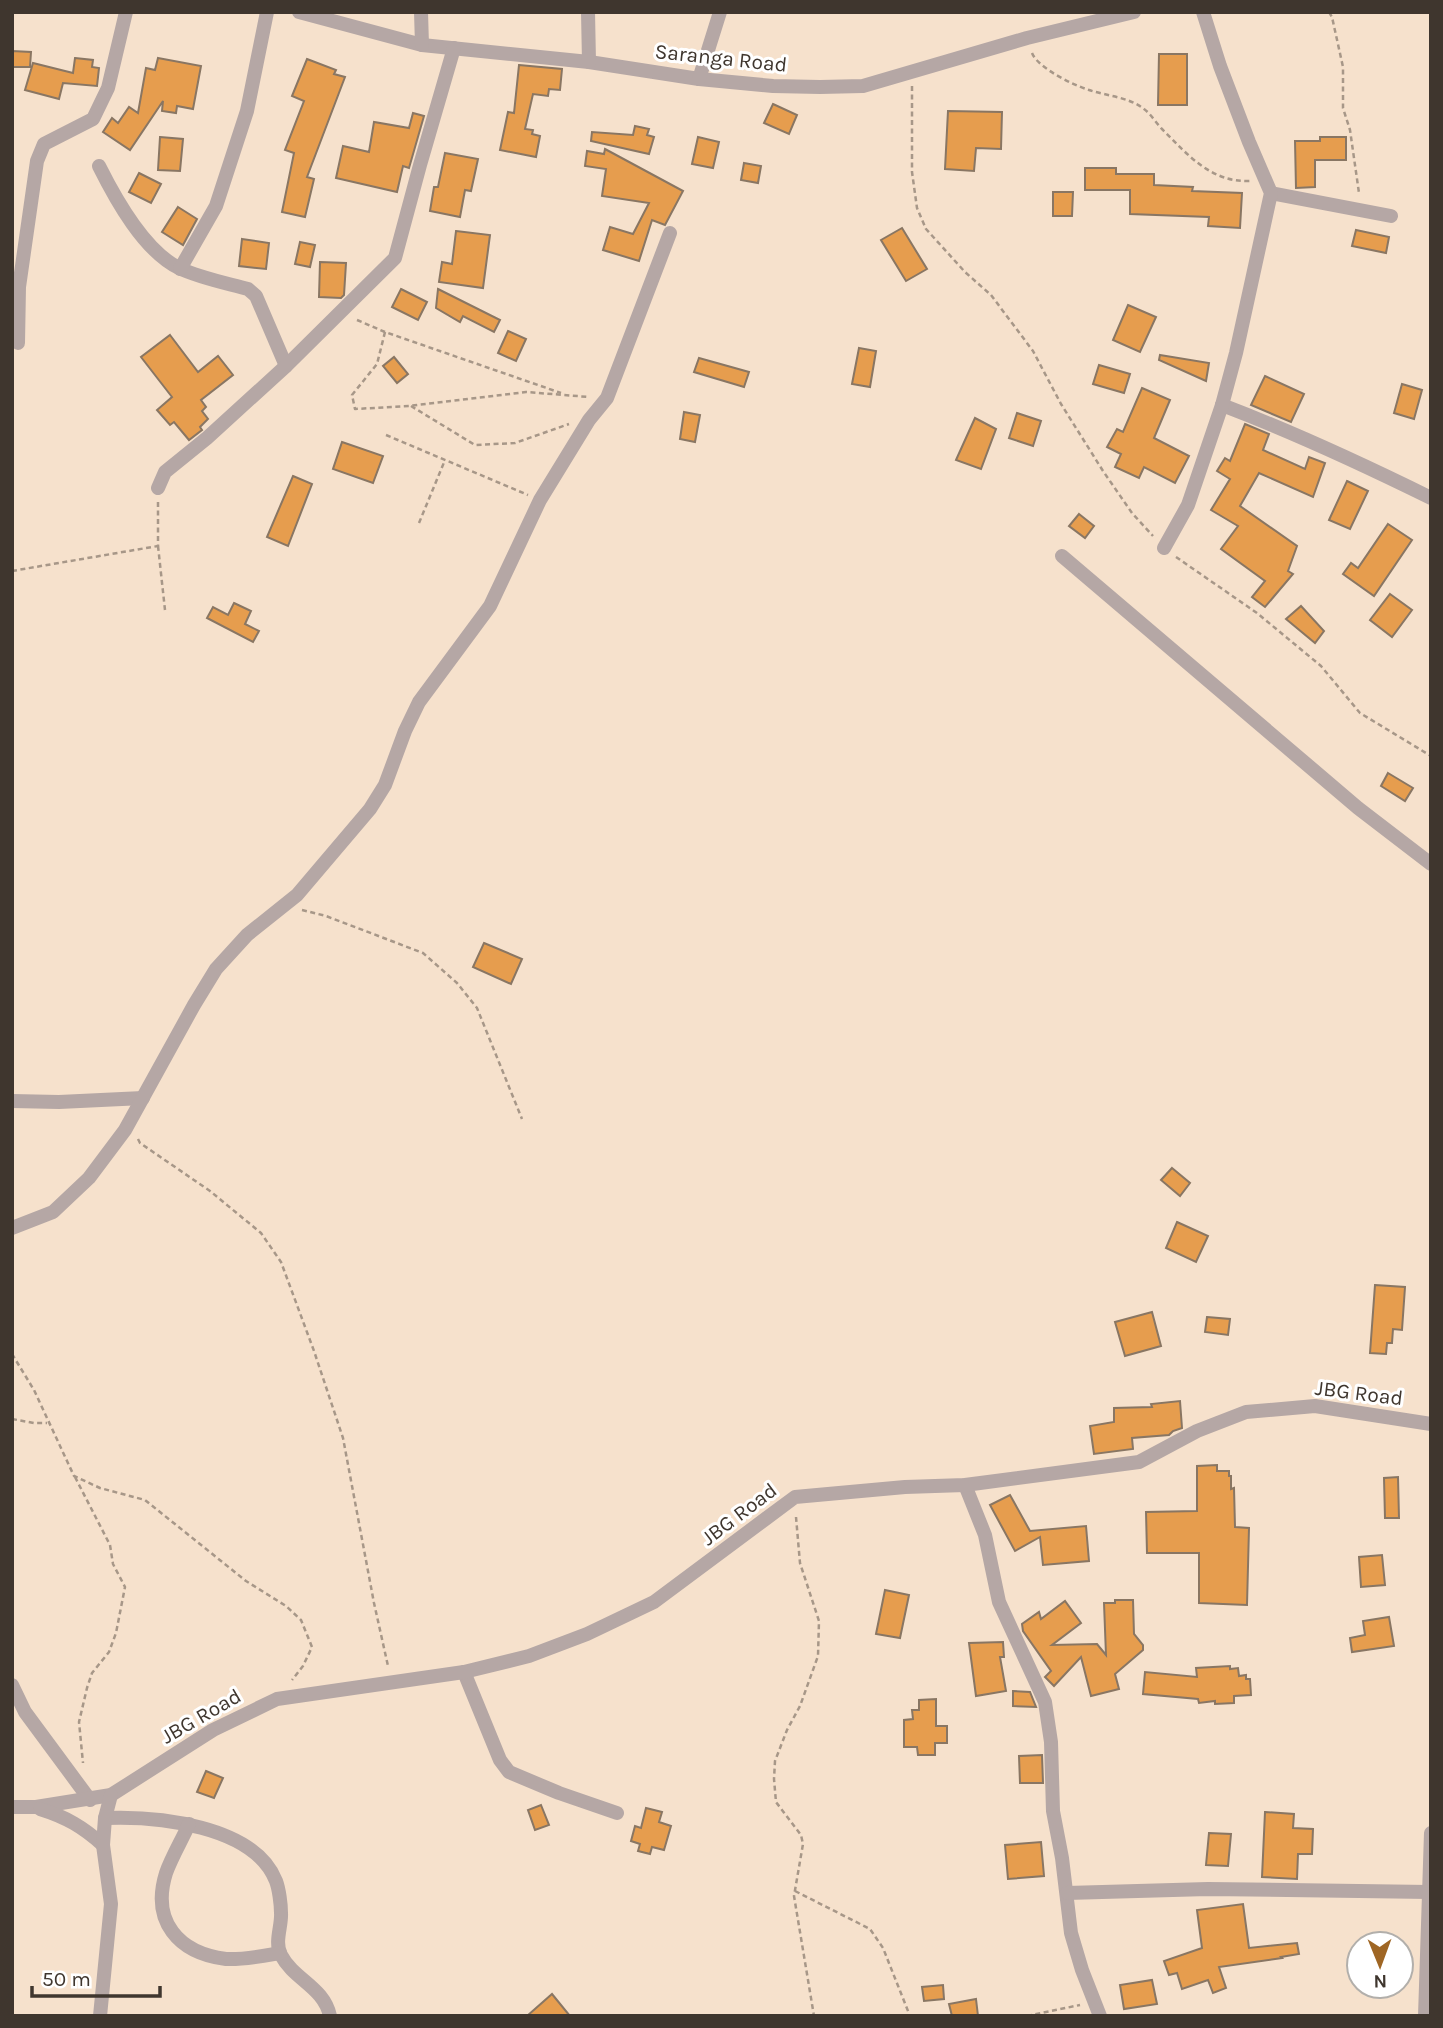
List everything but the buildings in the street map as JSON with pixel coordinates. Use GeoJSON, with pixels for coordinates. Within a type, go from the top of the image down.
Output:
{"type":"FeatureCollection","features":[{"type":"Feature","properties":{"kind":"street"},"geometry":{"type":"LineString","coordinates":[[18,343],[19,286],[37,161],[44,144],[93,119],[108,88],[126,12]]}},
{"type":"Feature","properties":{"kind":"street"},"geometry":{"type":"LineString","coordinates":[[180,269],[216,206],[247,111],[267,12]]}},
{"type":"Feature","properties":{"kind":"street","name":"Saranga Road"},"geometry":{"type":"LineString","coordinates":[[299,12],[422,45],[589,62],[699,79],[772,86],[863,86],[1027,38],[1134,12]]}},
{"type":"Feature","properties":{"kind":"street"},"geometry":{"type":"LineString","coordinates":[[421,12],[422,45]]}},
{"type":"Feature","properties":{"kind":"street"},"geometry":{"type":"LineString","coordinates":[[588,12],[589,62]]}},
{"type":"Feature","properties":{"kind":"street"},"geometry":{"type":"LineString","coordinates":[[699,79],[720,12]]}},
{"type":"Feature","properties":{"kind":"street"},"geometry":{"type":"LineString","coordinates":[[1164,548],[1188,505],[1222,405],[1236,353],[1268,187],[1212,44],[1203,12]]}},
{"type":"Feature","properties":{"kind":"street"},"geometry":{"type":"LineString","coordinates":[[158,488],[165,472],[207,438],[286,366],[395,258],[454,48]]}},
{"type":"Feature","properties":{"kind":"street"},"geometry":{"type":"LineString","coordinates":[[99,166],[118,204],[139,232],[164,258],[180,269],[248,289],[256,296],[286,366]]}},
{"type":"Feature","properties":{"kind":"street"},"geometry":{"type":"LineString","coordinates":[[1268,187],[1391,216]]}},
{"type":"Feature","properties":{"kind":"street"},"geometry":{"type":"LineString","coordinates":[[12,1228],[53,1212],[89,1178],[125,1130],[216,969],[247,934],[287,905],[343,843],[386,785],[405,731],[419,702],[490,606],[540,500],[589,420],[607,398],[670,233]]}},
{"type":"Feature","properties":{"kind":"street"},"geometry":{"type":"LineString","coordinates":[[1222,405],[1363,464],[1431,498]]}},
{"type":"Feature","properties":{"kind":"street"},"geometry":{"type":"LineString","coordinates":[[1062,556],[1358,808],[1431,864]]}},
{"type":"Feature","properties":{"kind":"street"},"geometry":{"type":"LineString","coordinates":[[12,1101],[143,1098]]}},
{"type":"Feature","properties":{"kind":"street","name":"JBG Road"},"geometry":{"type":"LineString","coordinates":[[111,1796],[213,1730],[277,1699],[464,1672],[529,1656],[587,1634],[654,1602],[795,1497],[905,1487],[965,1485],[1139,1462],[1198,1431],[1246,1412],[1315,1406],[1431,1424]]}},
{"type":"Feature","properties":{"kind":"street"},"geometry":{"type":"LineString","coordinates":[[965,1485],[985,1535],[999,1602],[1045,1702],[1051,1742],[1052,1811],[1072,1933],[1093,2002],[1100,2016]]}},
{"type":"Feature","properties":{"kind":"street"},"geometry":{"type":"LineString","coordinates":[[464,1672],[500,1760],[509,1773],[617,1813]]}},
{"type":"Feature","properties":{"kind":"street"},"geometry":{"type":"LineString","coordinates":[[12,1685],[25,1712],[90,1800]]}},
{"type":"Feature","properties":{"kind":"street"},"geometry":{"type":"LineString","coordinates":[[12,1807],[36,1807],[111,1796],[104,1818],[103,1845],[111,1904],[100,2016]]}},
{"type":"Feature","properties":{"kind":"street"},"geometry":{"type":"LineString","coordinates":[[36,1807],[64,1816],[85,1828],[103,1845]]}},
{"type":"Feature","properties":{"kind":"street"},"geometry":{"type":"LineString","coordinates":[[104,1818],[130,1817],[189,1824],[237,1841],[264,1862],[276,1881],[278,1892],[281,1913],[278,1936],[280,1954],[294,1971],[315,1988],[328,2005],[330,2016]]}},
{"type":"Feature","properties":{"kind":"street"},"geometry":{"type":"LineString","coordinates":[[189,1824],[166,1873],[163,1901],[167,1925],[174,1938],[187,1946],[227,1959],[280,1954]]}},
{"type":"Feature","properties":{"kind":"street"},"geometry":{"type":"LineString","coordinates":[[1425,2016],[1431,1833]]}},
{"type":"Feature","properties":{"kind":"street"},"geometry":{"type":"LineString","coordinates":[[1067,1893],[1208,1889],[1429,1892]]}},
{"type":"Feature","properties":{"kind":"path"},"geometry":{"type":"LineString","coordinates":[[1329,12],[1343,67],[1343,107],[1350,130],[1357,187],[1363,210]]}},
{"type":"Feature","properties":{"kind":"path"},"geometry":{"type":"LineString","coordinates":[[1027,38],[1033,57],[1052,73],[1087,90],[1145,109],[1160,127],[1207,171],[1232,182],[1268,187]]}},
{"type":"Feature","properties":{"kind":"path"},"geometry":{"type":"LineString","coordinates":[[912,73],[912,172],[917,208],[926,229],[965,272],[991,295],[1033,351],[1061,404],[1132,513],[1164,548],[1257,613],[1321,666],[1360,713],[1431,756]]}},
{"type":"Feature","properties":{"kind":"path"},"geometry":{"type":"LineString","coordinates":[[341,313],[385,332],[568,395]]}},
{"type":"Feature","properties":{"kind":"path"},"geometry":{"type":"LineString","coordinates":[[385,332],[377,364],[352,395],[355,409],[410,406],[526,392],[607,398]]}},
{"type":"Feature","properties":{"kind":"path"},"geometry":{"type":"LineString","coordinates":[[410,406],[475,445],[514,443],[589,420]]}},
{"type":"Feature","properties":{"kind":"path"},"geometry":{"type":"LineString","coordinates":[[386,435],[540,500]]}},
{"type":"Feature","properties":{"kind":"path"},"geometry":{"type":"LineString","coordinates":[[419,523],[445,460]]}},
{"type":"Feature","properties":{"kind":"path"},"geometry":{"type":"LineString","coordinates":[[159,513],[158,546],[165,610]]}},
{"type":"Feature","properties":{"kind":"path"},"geometry":{"type":"LineString","coordinates":[[12,571],[158,546]]}},
{"type":"Feature","properties":{"kind":"path"},"geometry":{"type":"LineString","coordinates":[[287,905],[326,916],[423,953],[457,983],[477,1008],[522,1119]]}},
{"type":"Feature","properties":{"kind":"path"},"geometry":{"type":"LineString","coordinates":[[134,1112],[134,1131],[141,1143],[210,1191],[261,1233],[281,1262],[343,1438],[392,1683]]}},
{"type":"Feature","properties":{"kind":"path"},"geometry":{"type":"LineString","coordinates":[[12,1354],[34,1390],[110,1545],[113,1564],[125,1587],[116,1633],[109,1652],[92,1673],[84,1699],[79,1722],[83,1765],[80,1787]]}},
{"type":"Feature","properties":{"kind":"path"},"geometry":{"type":"LineString","coordinates":[[12,1419],[48,1423]]}},
{"type":"Feature","properties":{"kind":"path"},"geometry":{"type":"LineString","coordinates":[[74,1476],[100,1488],[145,1500],[246,1581],[286,1606],[301,1620],[312,1647],[303,1666],[277,1699]]}},
{"type":"Feature","properties":{"kind":"path"},"geometry":{"type":"LineString","coordinates":[[795,1497],[800,1563],[819,1621],[818,1656],[800,1706],[775,1761],[774,1779],[776,1801],[801,1835],[803,1844],[794,1896],[814,2016]]}},
{"type":"Feature","properties":{"kind":"path"},"geometry":{"type":"LineString","coordinates":[[795,1891],[870,1928],[883,1948],[911,2016]]}},
{"type":"Feature","properties":{"kind":"path"},"geometry":{"type":"LineString","coordinates":[[1027,2016],[1093,2002]]}}]}
